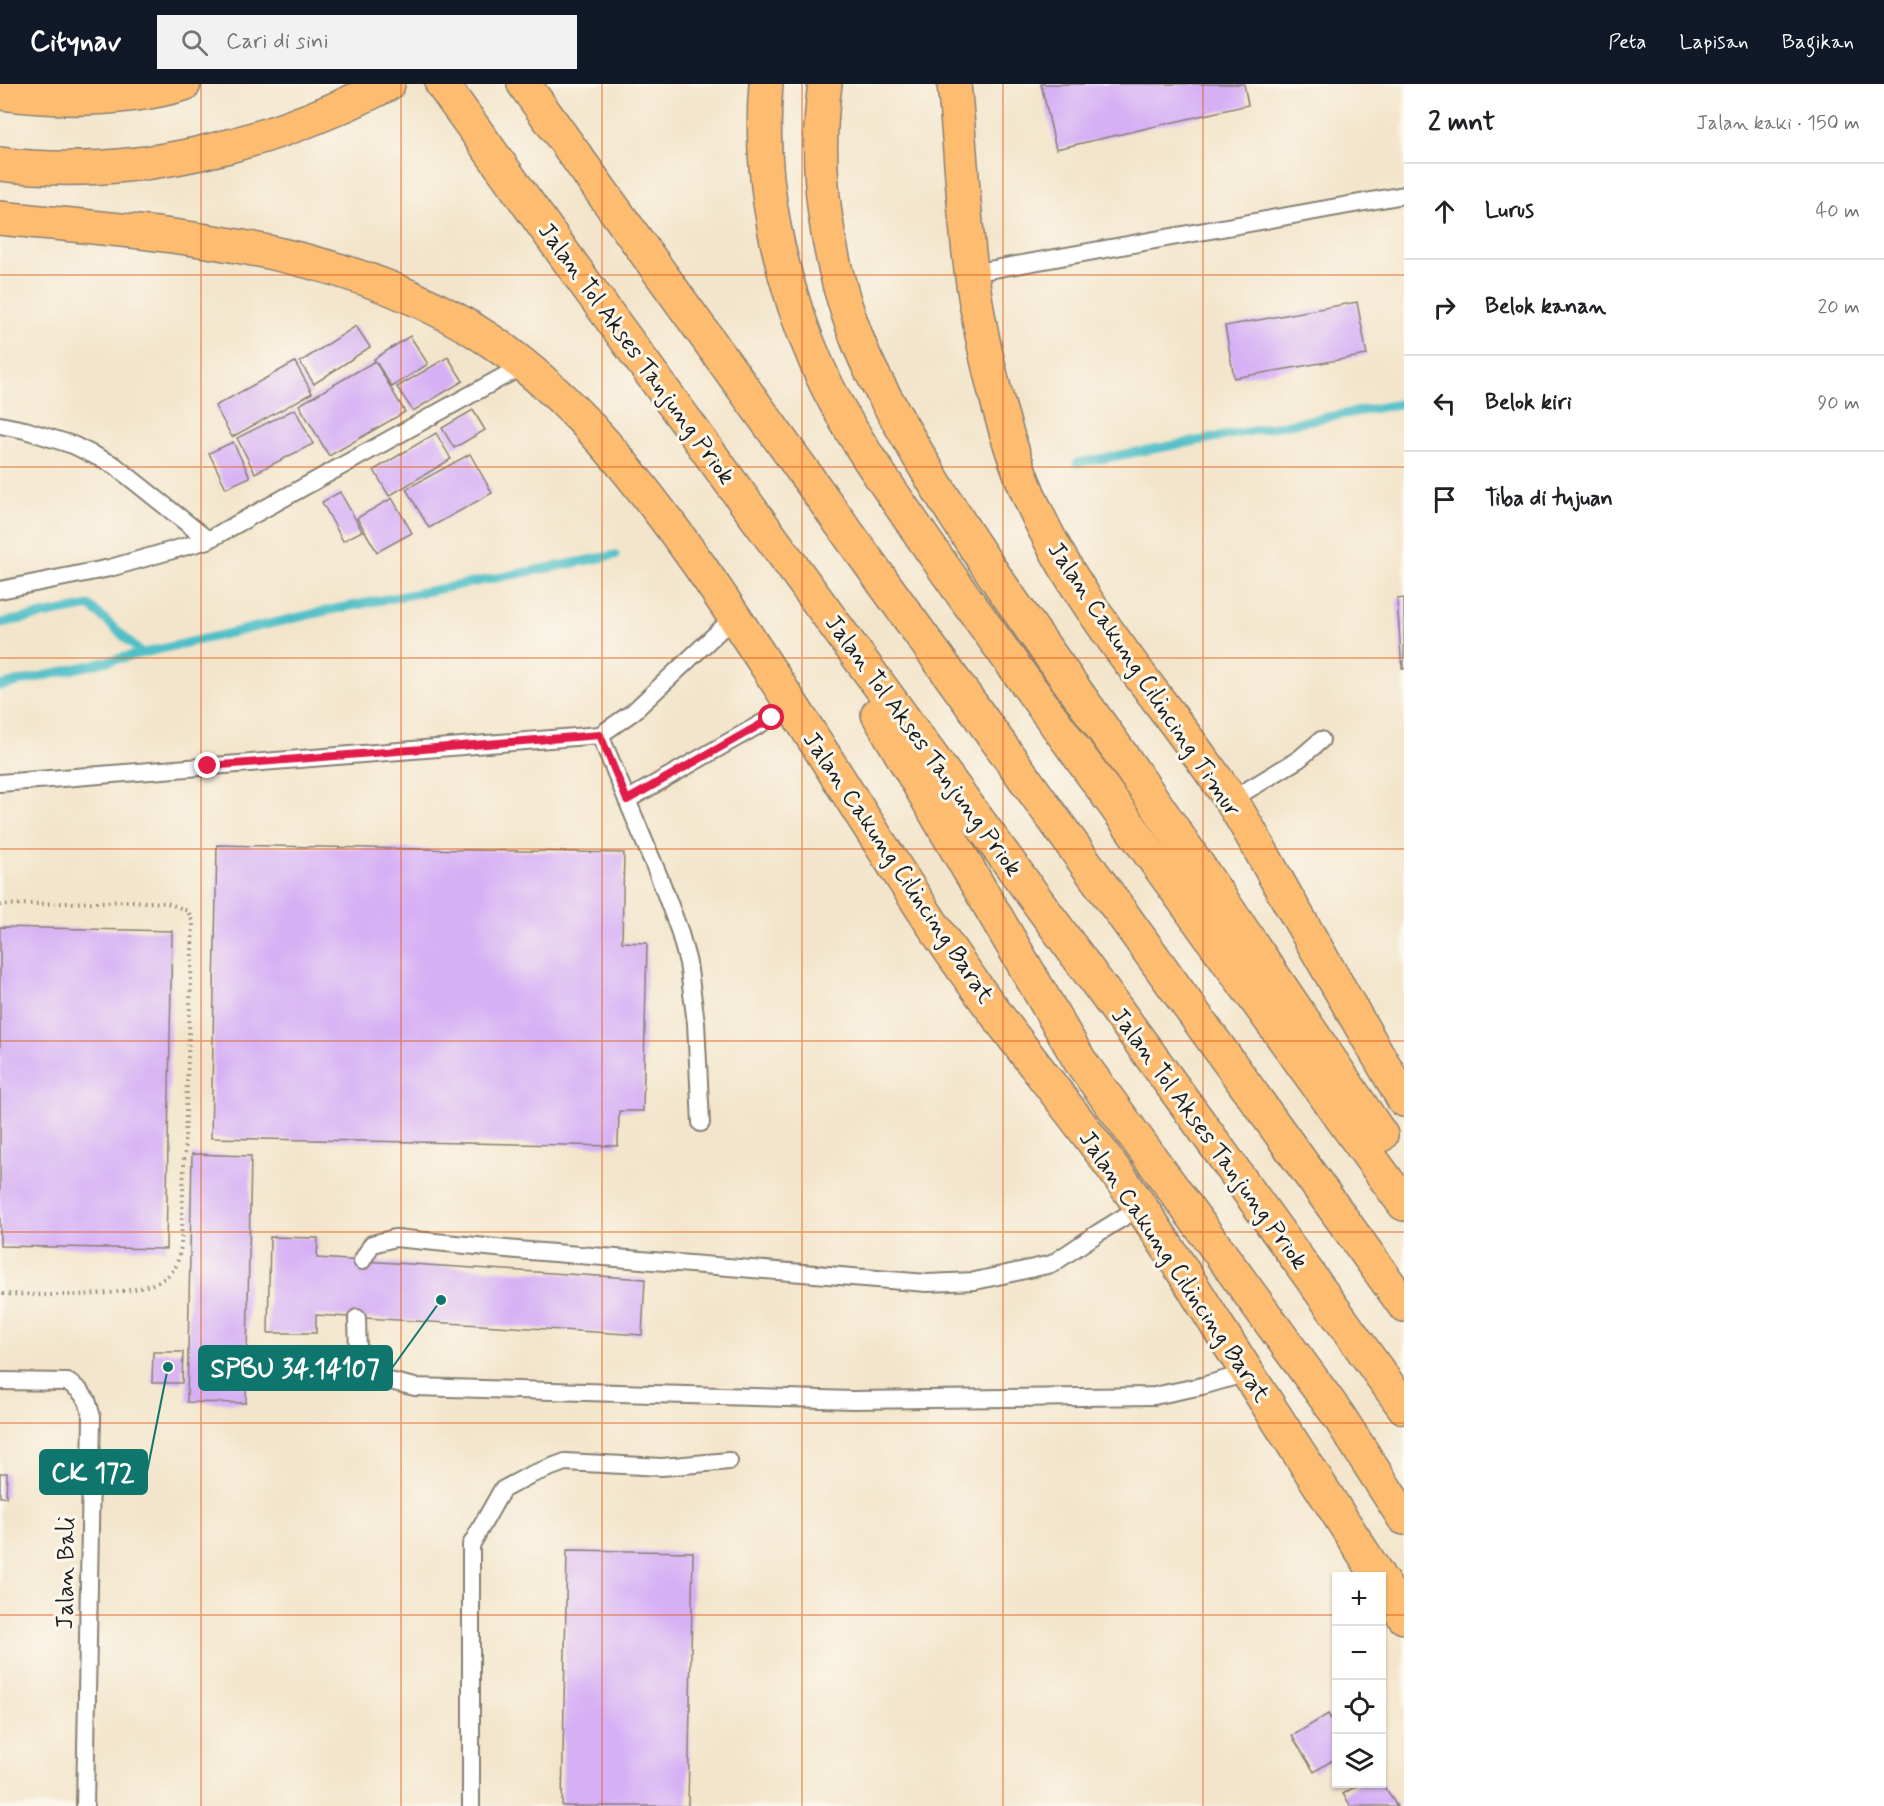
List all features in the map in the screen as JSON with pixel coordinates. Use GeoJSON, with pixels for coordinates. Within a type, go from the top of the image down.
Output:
{"type":"FeatureCollection","features":[{"type":"Feature","properties":{"kind":"highway"},"geometry":{"type":"LineString","coordinates":[[0,93],[45,98],[88,98],[129,94],[184,84]]}},
{"type":"Feature","properties":{"kind":"highway"},"geometry":{"type":"LineString","coordinates":[[0,164],[56,168],[102,167],[192,155],[290,127],[388,84]]}},
{"type":"Feature","properties":{"kind":"highway"},"geometry":{"type":"LineString","coordinates":[[423,84],[590,290]]}},
{"type":"Feature","properties":{"kind":"highway","name":"Jalan Tol Akses Tanjung Priok"},"geometry":{"type":"LineString","coordinates":[[442,84],[1404,1407]]}},
{"type":"Feature","properties":{"kind":"highway"},"geometry":{"type":"LineString","coordinates":[[524,84],[1404,1305]]}},
{"type":"Feature","properties":{"kind":"highway"},"geometry":{"type":"LineString","coordinates":[[766,84],[765,158],[771,207],[781,258],[801,324],[818,368],[842,414],[872,464],[993,637],[1404,1204]]}},
{"type":"Feature","properties":{"kind":"highway"},"geometry":{"type":"LineString","coordinates":[[825,84],[820,151],[824,207],[837,275],[856,337],[884,396],[927,472],[972,542],[1156,804],[1404,1169]]}},
{"type":"Feature","properties":{"kind":"highway","name":"Jalan Cakung Cilincing Timur"},"geometry":{"type":"LineString","coordinates":[[954,84],[972,273],[991,379],[1022,479],[1040,521],[1060,560],[1093,610],[1231,800],[1404,1100]]}},
{"type":"Feature","properties":{"kind":"highway","name":"Jalan Cakung Cilincing Barat"},"geometry":{"type":"LineString","coordinates":[[0,218],[186,237],[251,247],[322,264],[389,287],[488,339],[524,365],[565,401],[606,445],[673,529],[726,626],[782,712],[947,945],[1140,1207],[1375,1572]]}},
{"type":"Feature","properties":{"kind":"highway"},"geometry":{"type":"LineString","coordinates":[[788,558],[1080,1061],[1338,1415],[1404,1518]]}},
{"type":"Feature","properties":{"kind":"highway"},"geometry":{"type":"LineString","coordinates":[[1386,1588],[1404,1617]]}},
{"type":"Feature","properties":{"kind":"lane"},"geometry":{"type":"LineString","coordinates":[[972,273],[1404,195]]}},
{"type":"Feature","properties":{"kind":"lane"},"geometry":{"type":"LineString","coordinates":[[0,590],[110,568],[208,540],[524,365]]}},
{"type":"Feature","properties":{"kind":"lane"},"geometry":{"type":"LineString","coordinates":[[0,425],[73,445],[114,465],[208,540]]}},
{"type":"Feature","properties":{"kind":"lane"},"geometry":{"type":"LineString","coordinates":[[0,783],[600,735],[633,712],[726,626]]}},
{"type":"Feature","properties":{"kind":"lane"},"geometry":{"type":"LineString","coordinates":[[627,800],[782,712]]}},
{"type":"Feature","properties":{"kind":"lane"},"geometry":{"type":"LineString","coordinates":[[600,735],[660,879],[679,930],[688,963],[696,1023],[701,1123]]}},
{"type":"Feature","properties":{"kind":"lane"},"geometry":{"type":"LineString","coordinates":[[1231,800],[1299,759],[1321,740]]}},
{"type":"Feature","properties":{"kind":"lane"},"geometry":{"type":"LineString","coordinates":[[362,1261],[372,1244],[395,1238],[927,1283],[975,1281],[1052,1264],[1140,1207]]}},
{"type":"Feature","properties":{"kind":"lane"},"geometry":{"type":"LineString","coordinates":[[357,1318],[358,1353],[377,1378],[415,1387],[852,1400],[1154,1396],[1202,1386],[1247,1372]]}},
{"type":"Feature","properties":{"kind":"lane","name":"Jalan Bali"},"geometry":{"type":"LineString","coordinates":[[0,1381],[68,1382],[87,1400],[92,1417],[85,1806]]}},
{"type":"Feature","properties":{"kind":"lane"},"geometry":{"type":"LineString","coordinates":[[471,1806],[471,1545],[502,1490],[530,1475],[565,1462],[662,1467],[729,1461]]}},
{"type":"Feature","properties":{"kind":"path"},"geometry":{"type":"LineString","coordinates":[[0,905],[131,901],[167,903],[188,911],[193,923],[181,1247],[174,1269],[162,1279],[143,1288],[112,1294],[0,1294]]}},
{"type":"Feature","properties":{"kind":"building"},"geometry":{"type":"Polygon","coordinates":[[[1041,84],[1244,84],[1248,105],[1056,149],[1041,84]]]}},
{"type":"Feature","properties":{"kind":"building"},"geometry":{"type":"Polygon","coordinates":[[[1357,302],[1367,355],[1234,378],[1225,326],[1357,302]]]}},
{"type":"Feature","properties":{"kind":"building"},"geometry":{"type":"Polygon","coordinates":[[[356,326],[370,347],[314,384],[300,362],[356,326]]]}},
{"type":"Feature","properties":{"kind":"building"},"geometry":{"type":"Polygon","coordinates":[[[410,336],[428,364],[392,387],[374,359],[410,336]]]}},
{"type":"Feature","properties":{"kind":"building"},"geometry":{"type":"Polygon","coordinates":[[[448,357],[463,381],[413,411],[397,387],[448,357]]]}},
{"type":"Feature","properties":{"kind":"building"},"geometry":{"type":"Polygon","coordinates":[[[375,361],[405,412],[329,456],[299,405],[375,361]]]}},
{"type":"Feature","properties":{"kind":"building"},"geometry":{"type":"Polygon","coordinates":[[[295,362],[312,393],[232,437],[215,406],[295,362]]]}},
{"type":"Feature","properties":{"kind":"building"},"geometry":{"type":"Polygon","coordinates":[[[295,409],[313,444],[255,473],[237,438],[295,409]]]}},
{"type":"Feature","properties":{"kind":"building"},"geometry":{"type":"Polygon","coordinates":[[[473,410],[485,430],[454,448],[442,428],[473,410]]]}},
{"type":"Feature","properties":{"kind":"building"},"geometry":{"type":"Polygon","coordinates":[[[436,433],[451,459],[389,496],[374,470],[436,433]]]}},
{"type":"Feature","properties":{"kind":"building"},"geometry":{"type":"Polygon","coordinates":[[[233,442],[250,477],[226,488],[209,453],[233,442]]]}},
{"type":"Feature","properties":{"kind":"building"},"geometry":{"type":"Polygon","coordinates":[[[470,454],[492,493],[429,528],[406,489],[470,454]]]}},
{"type":"Feature","properties":{"kind":"building"},"geometry":{"type":"Polygon","coordinates":[[[340,492],[362,531],[343,541],[322,502],[340,492]]]}},
{"type":"Feature","properties":{"kind":"building"},"geometry":{"type":"Polygon","coordinates":[[[392,498],[412,533],[377,552],[357,518],[392,498]]]}},
{"type":"Feature","properties":{"kind":"building"},"geometry":{"type":"Polygon","coordinates":[[[1404,598],[1404,669],[1402,669],[1397,599],[1404,598]]]}},
{"type":"Feature","properties":{"kind":"building"},"geometry":{"type":"Polygon","coordinates":[[[217,845],[624,853],[622,942],[647,943],[643,1111],[619,1111],[618,1146],[211,1138],[217,845]]]}},
{"type":"Feature","properties":{"kind":"building"},"geometry":{"type":"Polygon","coordinates":[[[0,927],[172,931],[166,1249],[0,1246],[0,927]]]}},
{"type":"Feature","properties":{"kind":"building"},"geometry":{"type":"Polygon","coordinates":[[[192,1154],[251,1156],[246,1403],[187,1402],[192,1154]]]}},
{"type":"Feature","properties":{"kind":"building"},"geometry":{"type":"Polygon","coordinates":[[[270,1237],[318,1238],[317,1258],[645,1279],[642,1335],[316,1315],[316,1333],[268,1333],[270,1237]]]}},
{"type":"Feature","properties":{"kind":"building"},"geometry":{"type":"Polygon","coordinates":[[[153,1352],[183,1352],[182,1383],[152,1383],[153,1352]]]}},
{"type":"Feature","properties":{"kind":"building"},"geometry":{"type":"Polygon","coordinates":[[[0,1473],[7,1473],[6,1497],[0,1497],[0,1473]]]}},
{"type":"Feature","properties":{"kind":"building"},"geometry":{"type":"Polygon","coordinates":[[[567,1550],[693,1552],[688,1806],[562,1806],[567,1550]]]}},
{"type":"Feature","properties":{"kind":"building"},"geometry":{"type":"Polygon","coordinates":[[[1328,1714],[1332,1720],[1332,1761],[1314,1772],[1292,1736],[1328,1714]]]}},
{"type":"Feature","properties":{"kind":"building"},"geometry":{"type":"Polygon","coordinates":[[[1353,1788],[1385,1788],[1397,1806],[1351,1806],[1343,1794],[1353,1788]]]}},
{"type":"Feature","properties":{"kind":"waterway"},"geometry":{"type":"LineString","coordinates":[[1077,463],[1404,403]]}},
{"type":"Feature","properties":{"kind":"waterway"},"geometry":{"type":"LineString","coordinates":[[0,686],[330,610],[615,555]]}},
{"type":"Feature","properties":{"kind":"waterway"},"geometry":{"type":"LineString","coordinates":[[0,623],[90,606],[142,653]]}},
{"type":"Feature","properties":{"kind":"place","name":"SPBU 34.14107"},"geometry":{"type":"Point","coordinates":[441,1300]}},
{"type":"Feature","properties":{"kind":"place","name":"CK 172"},"geometry":{"type":"Point","coordinates":[168,1367]}},
{"type":"Feature","properties":{"kind":"route"},"geometry":{"type":"LineString","coordinates":[[208,766],[600,735],[627,800],[772,718]]}}]}
